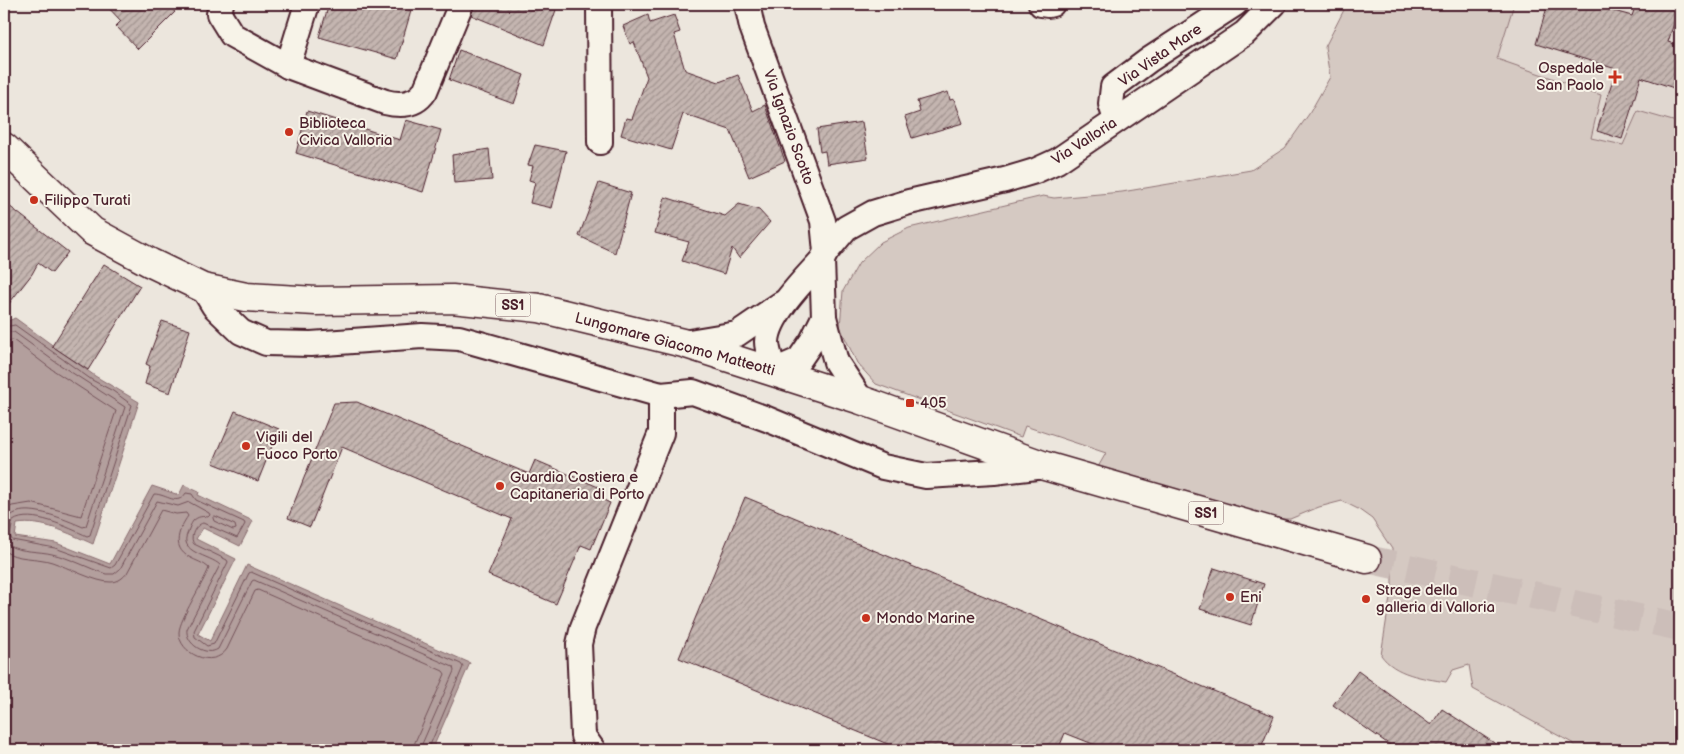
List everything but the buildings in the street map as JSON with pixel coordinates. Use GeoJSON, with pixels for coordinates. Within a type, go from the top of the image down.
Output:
{"type":"FeatureCollection","features":[{"type":"Feature","properties":{"kind":"main road","name":"Lungomare Giacomo Matteotti"},"geometry":{"type":"LineString","coordinates":[[4,147],[92,230],[151,263],[203,288],[256,298],[316,301],[452,300],[539,308],[683,343],[861,400],[1045,466],[1367,559]]}},
{"type":"Feature","properties":{"kind":"street"},"geometry":{"type":"LineString","coordinates":[[220,4],[219,14],[232,35],[288,66],[396,105],[408,104],[421,97],[425,91],[460,4]]}},
{"type":"Feature","properties":{"kind":"street"},"geometry":{"type":"LineString","coordinates":[[288,66],[307,4]]}},
{"type":"Feature","properties":{"kind":"street"},"geometry":{"type":"LineString","coordinates":[[600,4],[600,142]]}},
{"type":"Feature","properties":{"kind":"street","name":"Via Ignazio Scotto"},"geometry":{"type":"LineString","coordinates":[[747,4],[752,27],[823,221],[824,317],[836,362],[861,400]]}},
{"type":"Feature","properties":{"kind":"street"},"geometry":{"type":"LineString","coordinates":[[1041,4],[1052,4]]}},
{"type":"Feature","properties":{"kind":"street","name":"Via Vista Mare"},"geometry":{"type":"LineString","coordinates":[[1116,120],[1111,104],[1113,87],[1149,60],[1235,4]]}},
{"type":"Feature","properties":{"kind":"street","name":"Via Valloria"},"geometry":{"type":"LineString","coordinates":[[785,302],[846,228],[872,213],[909,202],[1005,180],[1035,171],[1057,161],[1245,33],[1274,4]]}},
{"type":"Feature","properties":{"kind":"street"},"geometry":{"type":"LineString","coordinates":[[203,288],[214,306],[241,332],[266,343],[311,344],[422,336],[459,338],[661,395],[693,392],[767,419],[883,467],[926,476],[994,472],[1045,466]]}},
{"type":"Feature","properties":{"kind":"street"},"geometry":{"type":"LineString","coordinates":[[683,343],[737,334],[785,302]]}},
{"type":"Feature","properties":{"kind":"street"},"geometry":{"type":"LineString","coordinates":[[785,302],[768,333],[767,344],[774,371],[799,360],[812,341],[824,317]]}},
{"type":"Feature","properties":{"kind":"street"},"geometry":{"type":"LineString","coordinates":[[593,750],[583,736],[579,644],[583,627],[661,433],[661,395]]}},
{"type":"Feature","properties":{"kind":"shaded area"},"geometry":{"type":"Polygon","coordinates":[[[1347,4],[1514,4],[1497,59],[1601,95],[1591,138],[1623,145],[1638,111],[1680,123],[1680,723],[1675,732],[1671,750],[1576,750],[1574,744],[1473,689],[1469,665],[1453,670],[1446,682],[1410,674],[1387,662],[1381,655],[1392,585],[1392,549],[1372,519],[1358,509],[1342,501],[1319,507],[1290,519],[1258,519],[1098,467],[1106,453],[1025,426],[1021,437],[876,384],[857,363],[840,327],[843,291],[859,263],[881,242],[909,228],[1043,196],[1054,198],[1122,192],[1251,170],[1285,148],[1309,114],[1330,77],[1325,47],[1347,4]]]}},
{"type":"Feature","properties":{"kind":"shaded area","name":"Ospedale San Paolo"},"geometry":{"type":"Polygon","coordinates":[[[1514,4],[1680,4],[1680,123],[1638,111],[1623,145],[1591,138],[1497,59],[1514,4]]]}},
{"type":"Feature","properties":{"kind":"water"},"geometry":{"type":"Polygon","coordinates":[[[15,318],[95,376],[139,402],[93,544],[55,528],[27,523],[17,524],[15,537],[56,543],[110,564],[152,486],[179,495],[184,485],[199,492],[198,495],[253,521],[240,546],[203,528],[196,539],[236,559],[198,634],[210,641],[247,565],[470,663],[432,750],[4,750],[4,323],[15,318]]]}},
{"type":"Feature","properties":{"kind":"tunnel"},"geometry":{"type":"LineString","coordinates":[[1367,559],[1680,627]]}},
{"type":"Feature","properties":{"kind":"place","name":"Ospedale San Paolo"},"geometry":{"type":"Point","coordinates":[1615,77]}},
{"type":"Feature","properties":{"kind":"place","name":"Biblioteca Civica Valloria"},"geometry":{"type":"Point","coordinates":[289,132]}},
{"type":"Feature","properties":{"kind":"place","name":"Filippo Turati"},"geometry":{"type":"Point","coordinates":[34,200]}},
{"type":"Feature","properties":{"kind":"place","name":"405"},"geometry":{"type":"Point","coordinates":[910,403]}},
{"type":"Feature","properties":{"kind":"place","name":"Vigili del Fuoco Porto"},"geometry":{"type":"Point","coordinates":[246,446]}},
{"type":"Feature","properties":{"kind":"place","name":"Guardia Costiera e Capitaneria di Porto"},"geometry":{"type":"Point","coordinates":[500,486]}},
{"type":"Feature","properties":{"kind":"place","name":"Eni"},"geometry":{"type":"Point","coordinates":[1230,597]}},
{"type":"Feature","properties":{"kind":"place","name":"Strage della galleria di Valloria"},"geometry":{"type":"Point","coordinates":[1366,599]}},
{"type":"Feature","properties":{"kind":"place","name":"Mondo Marine"},"geometry":{"type":"Point","coordinates":[866,618]}}]}
